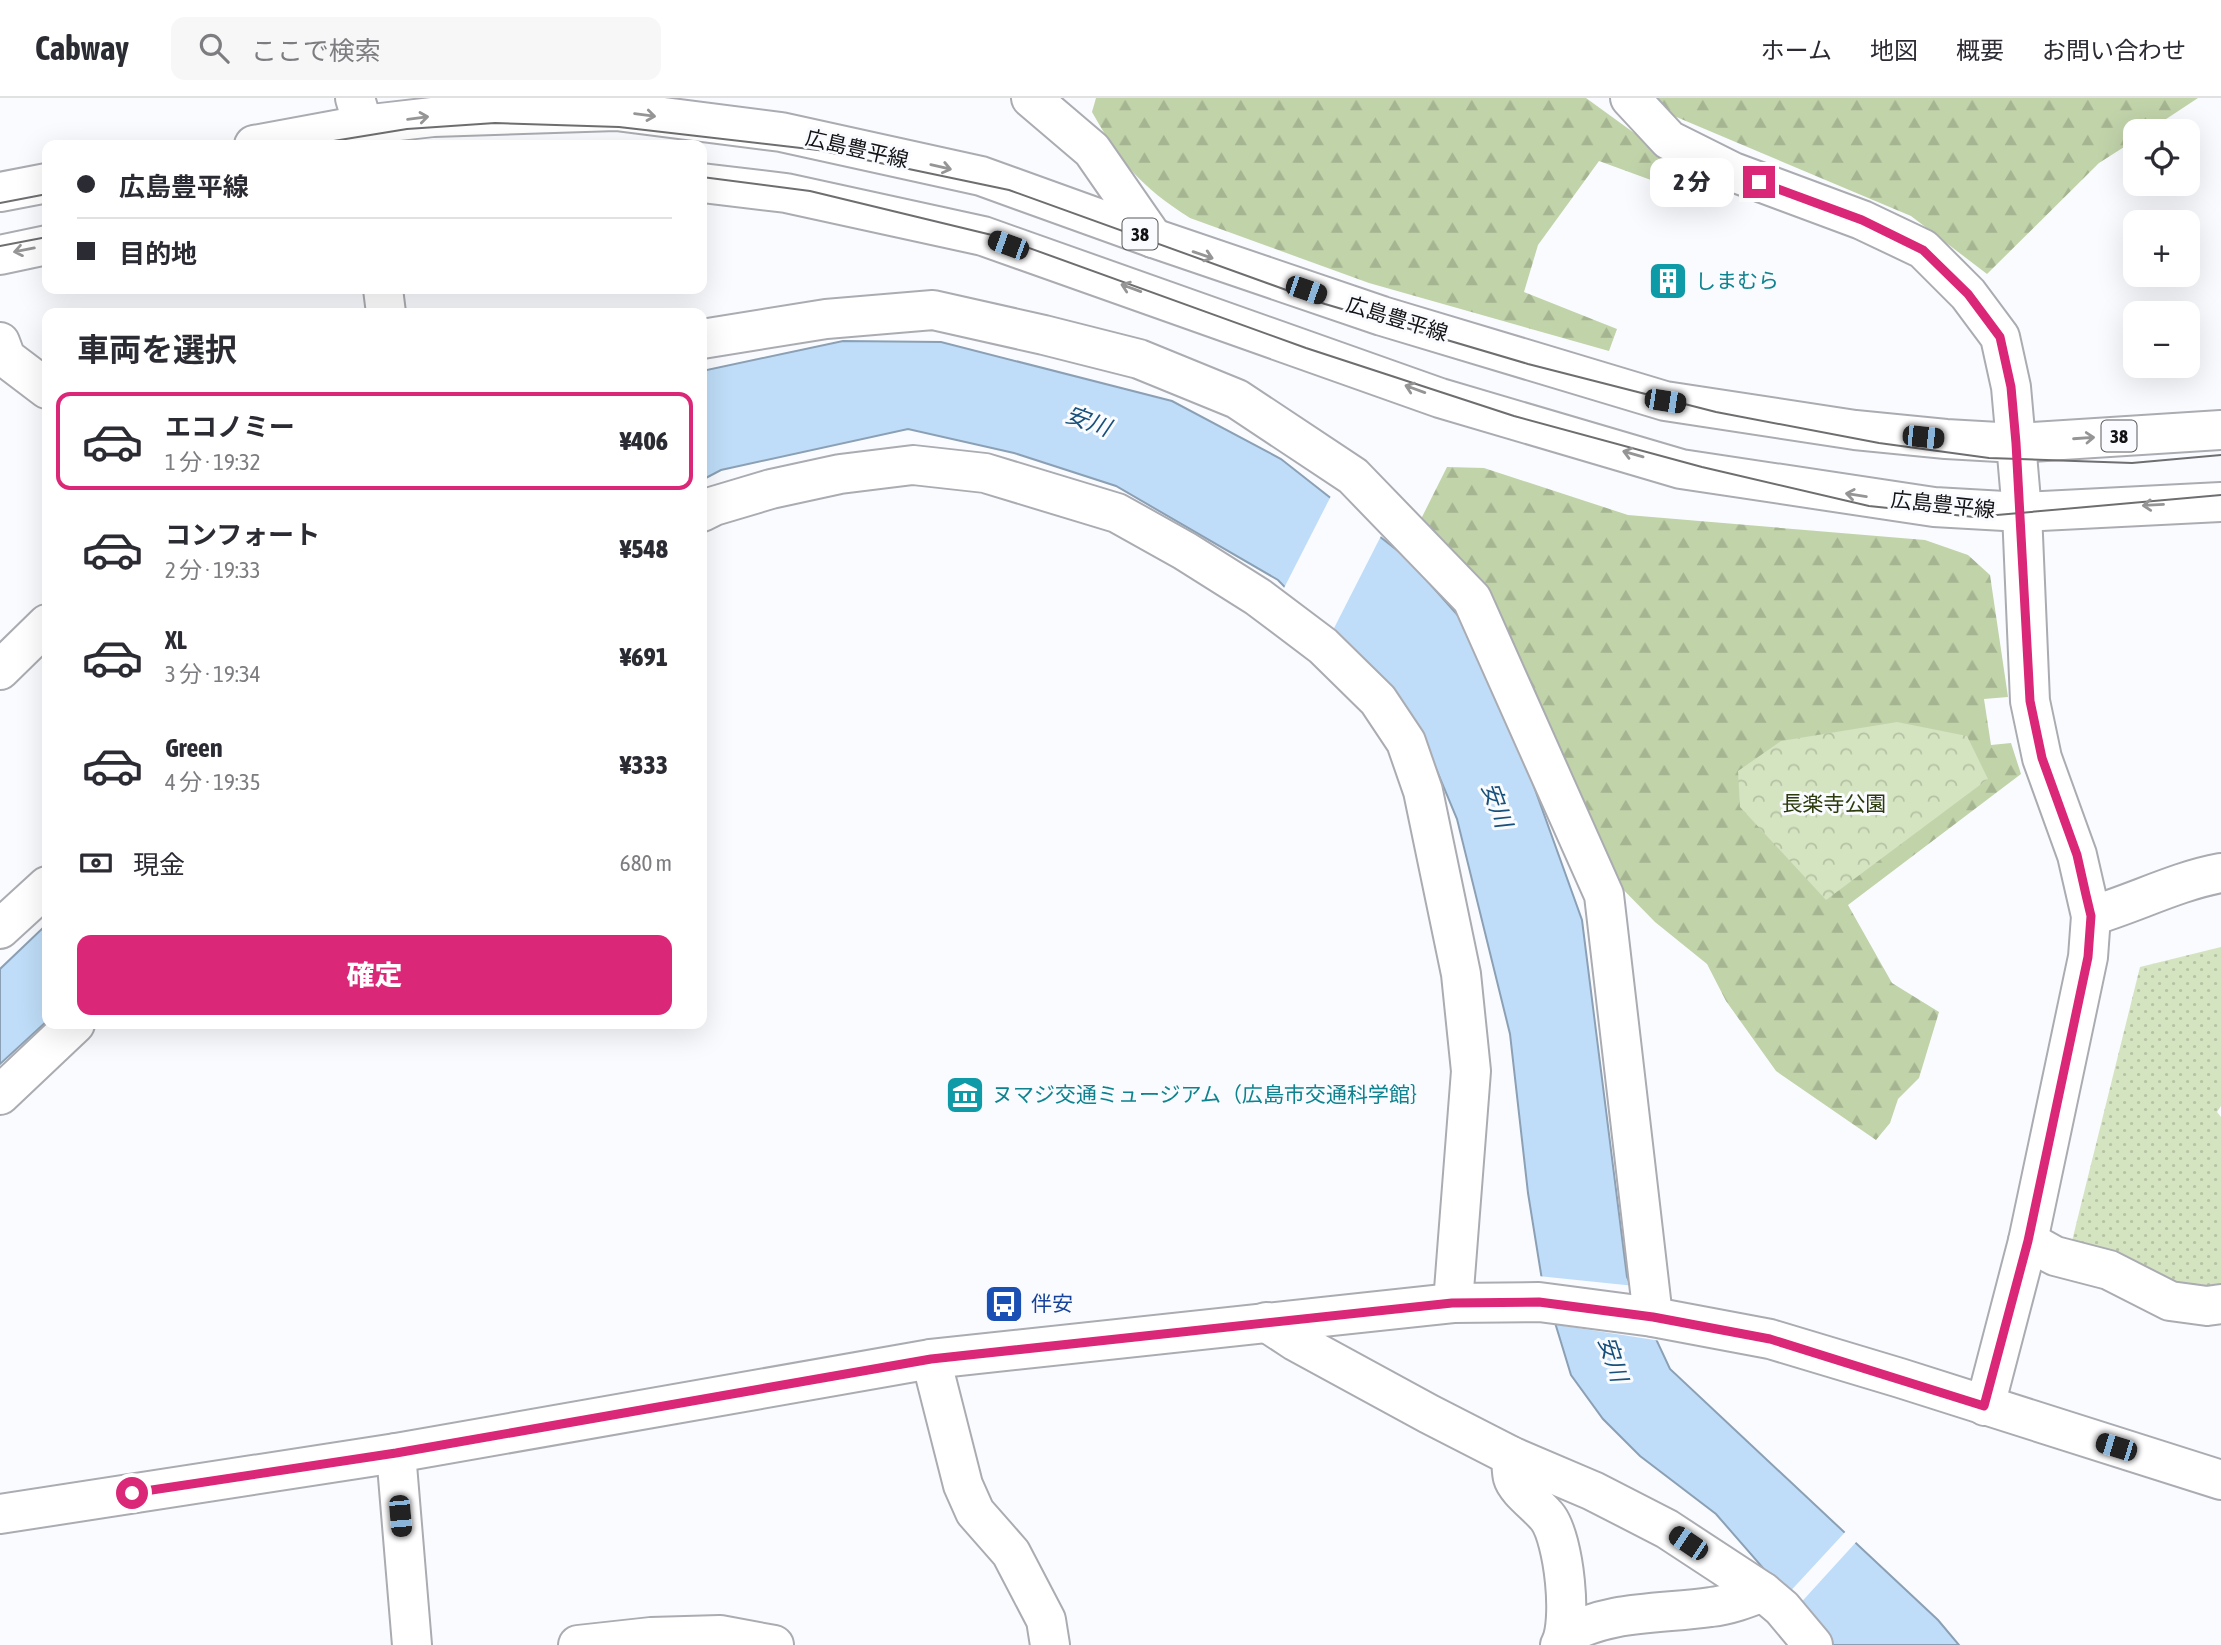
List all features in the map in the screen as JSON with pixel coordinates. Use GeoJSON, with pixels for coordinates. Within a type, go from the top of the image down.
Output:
{"type":"FeatureCollection","features":[{"type":"Feature","properties":{"kind":"street"},"geometry":{"type":"LineString","coordinates":[[1031,98],[1091,150],[1153,238]]}},
{"type":"Feature","properties":{"kind":"street"},"geometry":{"type":"LineString","coordinates":[[1630,98],[1669,139],[1680,145],[1733,172],[1862,220],[1923,250],[1968,294],[2000,337],[2011,387],[2022,512],[2030,701],[2042,758],[2077,855],[2091,916],[2088,957],[2028,1241],[1984,1406]]}},
{"type":"Feature","properties":{"kind":"street","name":"広島豊平線"},"geometry":{"type":"LineString","coordinates":[[270,140],[359,112],[433,117],[616,111],[781,132],[981,176],[1382,316],[1665,401],[1855,430],[2016,443],[2221,430]]}},
{"type":"Feature","properties":{"kind":"street"},"geometry":{"type":"LineString","coordinates":[[0,192],[42,184]]}},
{"type":"Feature","properties":{"kind":"street","name":"広島豊平線"},"geometry":{"type":"LineString","coordinates":[[707,184],[786,193],[983,236],[1440,398],[1681,468],[1934,507],[2022,512],[2221,502]]}},
{"type":"Feature","properties":{"kind":"street"},"geometry":{"type":"LineString","coordinates":[[0,255],[42,246]]}},
{"type":"Feature","properties":{"kind":"street"},"geometry":{"type":"LineString","coordinates":[[707,338],[826,319],[933,310],[1139,359],[1237,399],[1353,476],[1472,599],[1604,895],[1653,1317]]}},
{"type":"Feature","properties":{"kind":"street"},"geometry":{"type":"LineString","coordinates":[[0,342],[6,358],[42,385]]}},
{"type":"Feature","properties":{"kind":"street"},"geometry":{"type":"LineString","coordinates":[[707,510],[771,489],[840,474],[913,465],[985,473],[1116,513],[1185,551],[1258,597],[1323,646],[1378,700],[1406,743],[1423,790],[1461,974],[1471,1071],[1452,1303]]}},
{"type":"Feature","properties":{"kind":"street"},"geometry":{"type":"LineString","coordinates":[[0,670],[42,629]]}},
{"type":"Feature","properties":{"kind":"street"},"geometry":{"type":"LineString","coordinates":[[2091,916],[2205,876],[2221,873]]}},
{"type":"Feature","properties":{"kind":"street"},"geometry":{"type":"LineString","coordinates":[[0,929],[42,891]]}},
{"type":"Feature","properties":{"kind":"street"},"geometry":{"type":"LineString","coordinates":[[0,1095],[70,1029]]}},
{"type":"Feature","properties":{"kind":"street"},"geometry":{"type":"LineString","coordinates":[[2028,1241],[2055,1256],[2109,1270],[2170,1301],[2207,1306],[2221,1304]]}},
{"type":"Feature","properties":{"kind":"street"},"geometry":{"type":"LineString","coordinates":[[0,1514],[396,1453],[931,1359],[1452,1303],[1539,1302],[1653,1317],[1770,1339],[2221,1480]]}},
{"type":"Feature","properties":{"kind":"street"},"geometry":{"type":"LineString","coordinates":[[1266,1322],[1319,1354],[1511,1456],[1593,1491],[1667,1529],[1763,1592],[1782,1608],[1813,1645]]}},
{"type":"Feature","properties":{"kind":"street"},"geometry":{"type":"LineString","coordinates":[[931,1359],[963,1485],[975,1512],[1010,1553],[1046,1620],[1050,1645]]}},
{"type":"Feature","properties":{"kind":"street"},"geometry":{"type":"LineString","coordinates":[[396,1453],[412,1645]]}},
{"type":"Feature","properties":{"kind":"street"},"geometry":{"type":"LineString","coordinates":[[1511,1456],[1513,1480],[1550,1520],[1559,1545],[1565,1592],[1562,1641]]}},
{"type":"Feature","properties":{"kind":"street"},"geometry":{"type":"LineString","coordinates":[[1562,1641],[1582,1626],[1644,1614],[1732,1604],[1763,1592]]}},
{"type":"Feature","properties":{"kind":"street"},"geometry":{"type":"LineString","coordinates":[[578,1645],[652,1637],[720,1635],[774,1645]]}},
{"type":"Feature","properties":{"kind":"green space"},"geometry":{"type":"Polygon","coordinates":[[[1096,98],[1586,98],[1688,172],[1681,191],[1599,161],[1538,245],[1524,292],[1617,329],[1609,351],[1369,283],[1190,218],[1145,184],[1122,159],[1092,112],[1096,98]]]}},
{"type":"Feature","properties":{"kind":"green space"},"geometry":{"type":"Polygon","coordinates":[[[1656,98],[2198,98],[2166,119],[2123,119],[2123,148],[2099,163],[1987,274],[1911,216],[1674,116],[1656,98]]]}},
{"type":"Feature","properties":{"kind":"green space"},"geometry":{"type":"Polygon","coordinates":[[[1447,467],[1484,468],[1628,515],[1925,540],[1968,555],[1990,575],[2008,697],[1984,699],[1991,745],[2011,743],[2021,774],[1848,905],[1892,983],[1939,1012],[1919,1078],[1898,1099],[1890,1123],[1876,1140],[1776,1071],[1726,1001],[1707,964],[1655,922],[1607,873],[1418,525],[1447,467]]]}},
{"type":"Feature","properties":{"kind":"green space","name":"長楽寺公園"},"geometry":{"type":"Polygon","coordinates":[[[1897,722],[1967,736],[1988,779],[1826,900],[1740,807],[1738,771],[1781,741],[1897,722]]]}},
{"type":"Feature","properties":{"kind":"green space"},"geometry":{"type":"Polygon","coordinates":[[[2221,947],[2221,1106],[2217,1112],[2221,1117],[2221,1292],[2179,1287],[2071,1245],[2140,967],[2221,947]]]}},
{"type":"Feature","properties":{"kind":"water","name":"安川"},"geometry":{"type":"Polygon","coordinates":[[[843,341],[941,342],[1172,401],[1281,459],[1407,558],[1462,620],[1509,717],[1582,920],[1627,1277],[1670,1369],[1938,1620],[1959,1645],[1830,1645],[1716,1514],[1640,1456],[1603,1419],[1571,1375],[1542,1280],[1528,1193],[1510,1034],[1457,819],[1417,723],[1278,580],[1116,486],[1014,453],[908,429],[721,470],[707,477],[707,370],[843,341]]]}},
{"type":"Feature","properties":{"kind":"water"},"geometry":{"type":"Polygon","coordinates":[[[42,929],[42,1026],[0,1064],[0,969],[42,929]]]}},
{"type":"Feature","properties":{"kind":"pier"},"geometry":{"type":"Polygon","coordinates":[[[1332,494],[1382,534],[1329,638],[1283,590],[1332,494]]]}},
{"type":"Feature","properties":{"kind":"pier"},"geometry":{"type":"Polygon","coordinates":[[[1538,1276],[1635,1286],[1661,1341],[1552,1324],[1538,1276]]]}},
{"type":"Feature","properties":{"kind":"pier"},"geometry":{"type":"Polygon","coordinates":[[[1847,1530],[1858,1540],[1796,1608],[1785,1597],[1847,1530]]]}},
{"type":"Feature","properties":{"kind":"tram line"},"geometry":{"type":"LineString","coordinates":[[340,140],[407,129],[495,123],[619,127],[818,150],[1009,190],[1325,304],[1528,364],[1716,412],[1879,443],[1989,458],[2132,463],[2221,455]]}},
{"type":"Feature","properties":{"kind":"tram line"},"geometry":{"type":"LineString","coordinates":[[707,178],[810,191],[996,236],[1306,348],[1514,416],[1702,467],[1869,506],[1974,517],[2221,495]]}},
{"type":"Feature","properties":{"kind":"tram line"},"geometry":{"type":"LineString","coordinates":[[0,203],[42,195]]}},
{"type":"Feature","properties":{"kind":"tram line"},"geometry":{"type":"LineString","coordinates":[[0,246],[42,238]]}},
{"type":"Feature","properties":{"kind":"place","name":"しまむら"},"geometry":{"type":"Point","coordinates":[1668,281]}},
{"type":"Feature","properties":{"kind":"place","name":"ヌマジ交通ミュージアム（広島市交通科学館｝"},"geometry":{"type":"Point","coordinates":[965,1095]}},
{"type":"Feature","properties":{"kind":"place","name":"伴安"},"geometry":{"type":"Point","coordinates":[1004,1304]}},
{"type":"Feature","properties":{"kind":"route"},"geometry":{"type":"LineString","coordinates":[[132,1493],[396,1453],[931,1359],[1452,1303],[1539,1302],[1653,1317],[1770,1339],[1984,1406],[2028,1241],[2088,957],[2091,916],[2077,855],[2042,758],[2030,701],[2022,512],[2011,387],[2000,337],[1968,294],[1923,250],[1862,220],[1759,182]]}}]}
